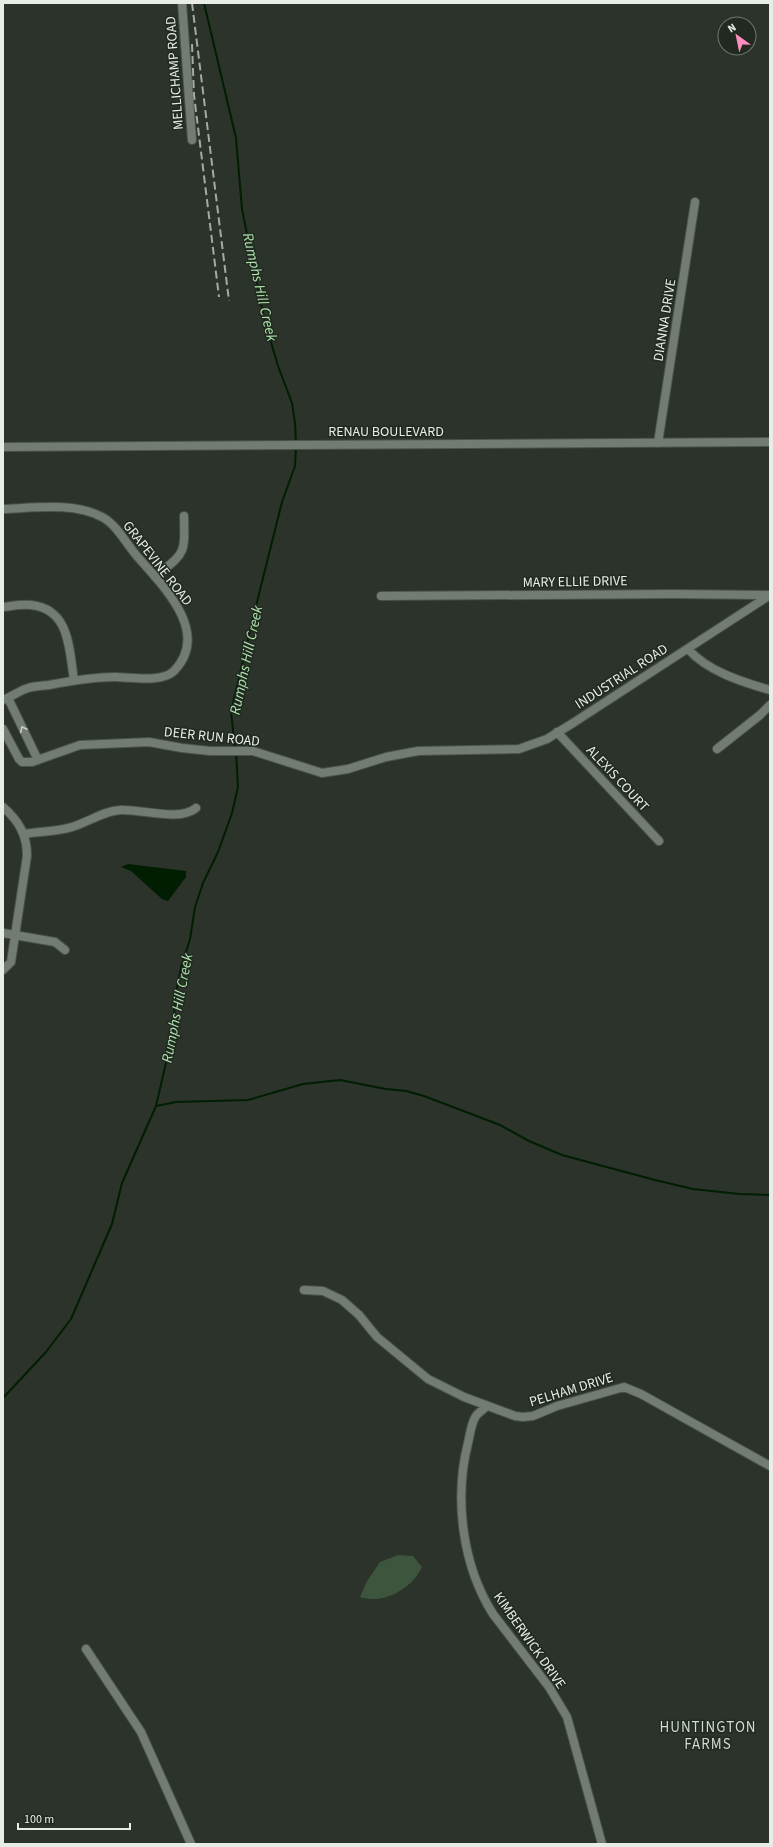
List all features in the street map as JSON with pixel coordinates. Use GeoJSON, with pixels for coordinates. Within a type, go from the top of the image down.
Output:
{"type":"FeatureCollection","features":[{"type":"Feature","properties":{"kind":"street","name":"MELLICHAMP ROAD"},"geometry":{"type":"LineString","coordinates":[[182,3],[192,140]]}},
{"type":"Feature","properties":{"kind":"street","name":"DIANNA DRIVE"},"geometry":{"type":"LineString","coordinates":[[658,443],[695,202]]}},
{"type":"Feature","properties":{"kind":"street","name":"RENAU BOULEVARD"},"geometry":{"type":"LineString","coordinates":[[3,447],[770,442]]}},
{"type":"Feature","properties":{"kind":"street","name":"GRAPEVINE ROAD"},"geometry":{"type":"LineString","coordinates":[[3,509],[70,508],[85,510],[103,517],[115,528],[176,603],[184,618],[187,637],[185,654],[173,672],[157,678],[114,677],[74,680],[28,688],[5,699]]}},
{"type":"Feature","properties":{"kind":"street"},"geometry":{"type":"LineString","coordinates":[[154,577],[181,555],[184,547],[184,516]]}},
{"type":"Feature","properties":{"kind":"street","name":"MARY ELLIE DRIVE"},"geometry":{"type":"LineString","coordinates":[[380,596],[674,594],[770,595]]}},
{"type":"Feature","properties":{"kind":"street","name":"INDUSTRIAL ROAD"},"geometry":{"type":"LineString","coordinates":[[476,751],[519,749],[547,739],[770,595]]}},
{"type":"Feature","properties":{"kind":"street"},"geometry":{"type":"LineString","coordinates":[[3,607],[30,604],[43,607],[55,615],[64,627],[74,680]]}},
{"type":"Feature","properties":{"kind":"street"},"geometry":{"type":"LineString","coordinates":[[688,649],[700,662],[712,669],[770,690]]}},
{"type":"Feature","properties":{"kind":"street"},"geometry":{"type":"LineString","coordinates":[[3,729],[22,762],[32,762],[38,760],[5,699]]}},
{"type":"Feature","properties":{"kind":"street"},"geometry":{"type":"LineString","coordinates":[[717,749],[760,715],[770,705]]}},
{"type":"Feature","properties":{"kind":"street","name":"ALEXIS COURT"},"geometry":{"type":"LineString","coordinates":[[558,732],[659,841]]}},
{"type":"Feature","properties":{"kind":"street","name":"DEER RUN ROAD"},"geometry":{"type":"LineString","coordinates":[[38,760],[80,745],[149,742],[210,751],[253,752],[322,773],[348,770],[386,757],[418,751],[476,751]]}},
{"type":"Feature","properties":{"kind":"street"},"geometry":{"type":"LineString","coordinates":[[3,807],[14,818],[27,842],[27,856],[11,962],[3,970]]}},
{"type":"Feature","properties":{"kind":"street"},"geometry":{"type":"LineString","coordinates":[[24,834],[71,828],[113,811],[130,810],[178,815],[192,812],[196,808]]}},
{"type":"Feature","properties":{"kind":"street"},"geometry":{"type":"LineString","coordinates":[[3,933],[55,942],[65,950]]}},
{"type":"Feature","properties":{"kind":"street","name":"PELHAM DRIVE"},"geometry":{"type":"LineString","coordinates":[[304,1290],[324,1292],[342,1300],[359,1315],[377,1337],[428,1379],[446,1389],[487,1406],[515,1416],[532,1416],[557,1406],[624,1387],[641,1394],[770,1466]]}},
{"type":"Feature","properties":{"kind":"street","name":"KIMBERWICK DRIVE"},"geometry":{"type":"LineString","coordinates":[[487,1406],[475,1417],[464,1458],[461,1504],[473,1571],[486,1603],[549,1687],[567,1718],[602,1844]]}},
{"type":"Feature","properties":{"kind":"street"},"geometry":{"type":"LineString","coordinates":[[86,1649],[141,1732],[191,1844]]}},
{"type":"Feature","properties":{"kind":"shaded area"},"geometry":{"type":"Polygon","coordinates":[[[128,864],[186,871],[186,877],[168,901],[162,899],[131,871],[121,867],[128,864]]]}},
{"type":"Feature","properties":{"kind":"shaded area"},"geometry":{"type":"Polygon","coordinates":[[[398,1555],[413,1556],[422,1567],[411,1582],[396,1593],[387,1597],[369,1599],[360,1597],[367,1581],[380,1562],[398,1555]]]}},
{"type":"Feature","properties":{"kind":"waterway","name":"Rumphs Hill Creek"},"geometry":{"type":"LineString","coordinates":[[204,3],[236,138],[242,209],[264,318],[278,366],[292,403],[296,443]]}},
{"type":"Feature","properties":{"kind":"waterway","name":"Rumphs Hill Creek"},"geometry":{"type":"LineString","coordinates":[[235,748],[231,712],[282,502],[295,466],[296,447]]}},
{"type":"Feature","properties":{"kind":"waterway","name":"Rumphs Hill Creek"},"geometry":{"type":"LineString","coordinates":[[3,1398],[46,1352],[71,1319],[112,1224],[122,1183],[156,1106],[172,1037],[176,992],[181,968],[190,939],[195,907],[203,883],[218,852],[232,813],[238,787],[236,752]]}},
{"type":"Feature","properties":{"kind":"waterway"},"geometry":{"type":"LineString","coordinates":[[156,1106],[176,1102],[248,1100],[303,1084],[340,1080],[386,1089],[406,1091],[424,1096],[500,1125],[529,1141],[562,1155],[655,1180],[693,1189],[739,1194],[770,1195]]}},
{"type":"Feature","properties":{"kind":"railway"},"geometry":{"type":"LineString","coordinates":[[192,3],[229,301]]}},
{"type":"Feature","properties":{"kind":"railway"},"geometry":{"type":"LineString","coordinates":[[192,44],[194,95],[219,297]]}},
{"type":"Feature","properties":{"kind":"district","name":"HUNTINGTON FARMS"},"geometry":{"type":"Point","coordinates":[708,1736]}}]}
